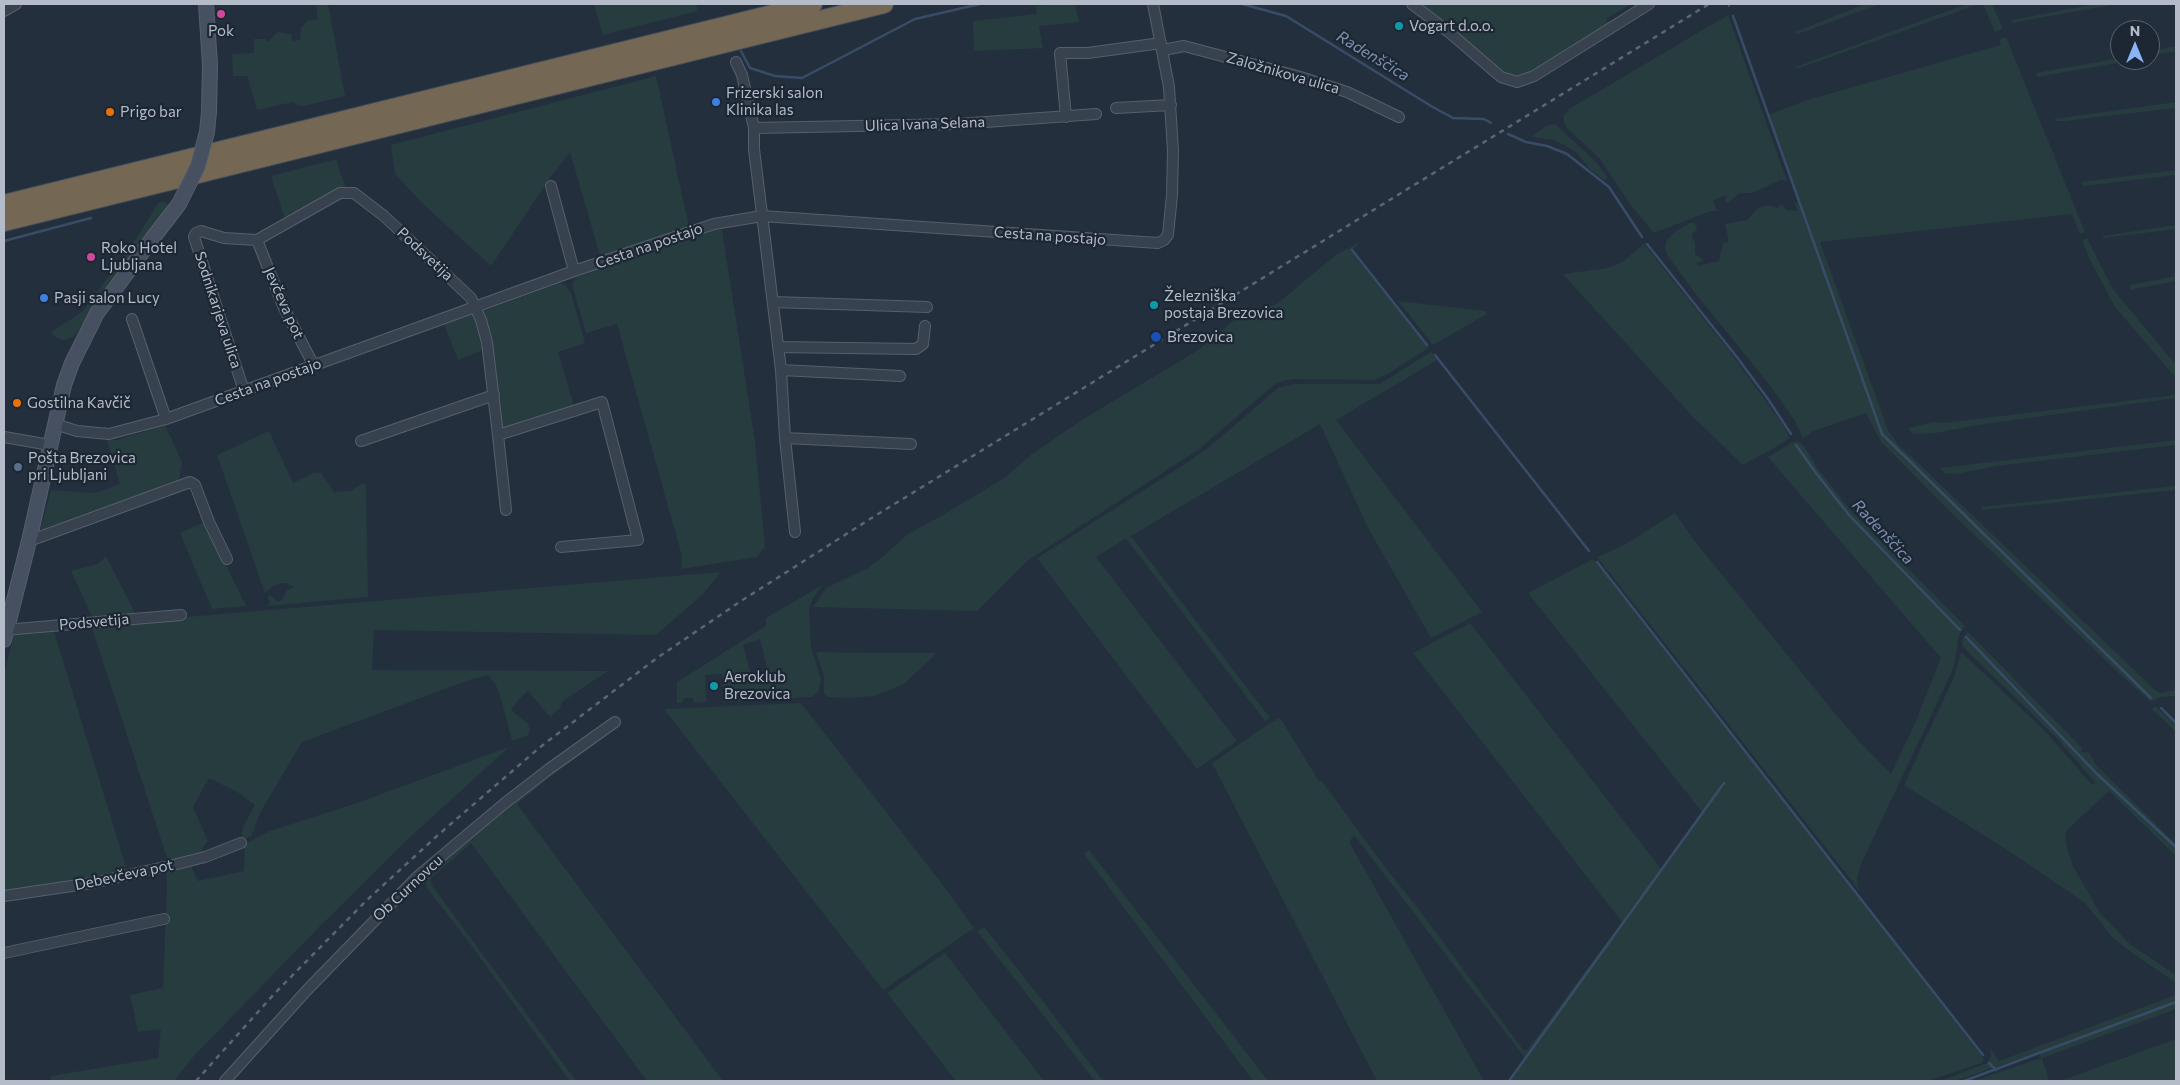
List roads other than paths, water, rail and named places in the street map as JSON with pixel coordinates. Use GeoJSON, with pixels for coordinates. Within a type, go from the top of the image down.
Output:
{"type":"FeatureCollection","features":[{"type":"Feature","properties":{"kind":"highway"},"geometry":{"type":"LineString","coordinates":[[4,204],[813,4]]}},
{"type":"Feature","properties":{"kind":"highway"},"geometry":{"type":"LineString","coordinates":[[4,222],[884,4]]}},
{"type":"Feature","properties":{"kind":"main road"},"geometry":{"type":"LineString","coordinates":[[5,633],[29,542],[64,385],[85,333],[115,286],[179,204],[198,166],[210,112],[210,65],[206,4]]}},
{"type":"Feature","properties":{"kind":"street"},"geometry":{"type":"LineString","coordinates":[[4,11],[16,4]]}},
{"type":"Feature","properties":{"kind":"street"},"geometry":{"type":"LineString","coordinates":[[1116,108],[1171,105],[1153,4]]}},
{"type":"Feature","properties":{"kind":"street"},"geometry":{"type":"LineString","coordinates":[[1412,4],[1450,33],[1500,77],[1523,81],[1649,4]]}},
{"type":"Feature","properties":{"kind":"street","name":"Založnikova ulica"},"geometry":{"type":"LineString","coordinates":[[1066,117],[1060,54],[1184,46],[1296,76],[1347,92],[1399,117]]}},
{"type":"Feature","properties":{"kind":"street"},"geometry":{"type":"LineString","coordinates":[[736,62],[742,76],[754,128],[754,149],[781,370],[785,438],[795,532]]}},
{"type":"Feature","properties":{"kind":"street","name":"Cesta na postajo"},"geometry":{"type":"LineString","coordinates":[[55,424],[77,431],[109,434],[166,419],[574,271],[714,224],[762,216],[1158,243],[1168,235],[1172,194],[1171,105]]}},
{"type":"Feature","properties":{"kind":"street","name":"Ulica Ivana Selana"},"geometry":{"type":"LineString","coordinates":[[754,128],[958,124],[1096,114]]}},
{"type":"Feature","properties":{"kind":"street"},"geometry":{"type":"LineString","coordinates":[[551,186],[574,271]]}},
{"type":"Feature","properties":{"kind":"street","name":"Podsvetija"},"geometry":{"type":"LineString","coordinates":[[257,240],[340,193],[354,193],[384,216],[464,289],[482,320],[487,342],[506,510]]}},
{"type":"Feature","properties":{"kind":"street","name":"Sodnikarjeva ulica"},"geometry":{"type":"LineString","coordinates":[[244,391],[194,237],[196,233],[201,231],[224,238],[257,240]]}},
{"type":"Feature","properties":{"kind":"street","name":"Jevčeva pot"},"geometry":{"type":"LineString","coordinates":[[257,240],[284,308],[314,366]]}},
{"type":"Feature","properties":{"kind":"street"},"geometry":{"type":"LineString","coordinates":[[773,302],[927,307]]}},
{"type":"Feature","properties":{"kind":"street"},"geometry":{"type":"LineString","coordinates":[[132,319],[166,419]]}},
{"type":"Feature","properties":{"kind":"street"},"geometry":{"type":"LineString","coordinates":[[778,347],[916,350],[923,344],[925,326]]}},
{"type":"Feature","properties":{"kind":"street"},"geometry":{"type":"LineString","coordinates":[[781,370],[900,376]]}},
{"type":"Feature","properties":{"kind":"street"},"geometry":{"type":"LineString","coordinates":[[361,441],[494,395]]}},
{"type":"Feature","properties":{"kind":"street"},"geometry":{"type":"LineString","coordinates":[[498,435],[602,402],[638,540],[561,547]]}},
{"type":"Feature","properties":{"kind":"street"},"geometry":{"type":"LineString","coordinates":[[4,437],[50,445]]}},
{"type":"Feature","properties":{"kind":"street"},"geometry":{"type":"LineString","coordinates":[[785,438],[911,444]]}},
{"type":"Feature","properties":{"kind":"street"},"geometry":{"type":"LineString","coordinates":[[29,542],[190,482],[195,485],[209,522],[227,559]]}},
{"type":"Feature","properties":{"kind":"street","name":"Podsvetija"},"geometry":{"type":"LineString","coordinates":[[5,633],[181,615]]}},
{"type":"Feature","properties":{"kind":"street","name":"Ob Curnovcu"},"geometry":{"type":"LineString","coordinates":[[225,1081],[337,958],[418,876],[505,803],[549,769],[616,722]]}},
{"type":"Feature","properties":{"kind":"street","name":"Debevčeva pot"},"geometry":{"type":"LineString","coordinates":[[4,896],[92,883],[169,866],[204,857],[241,843]]}},
{"type":"Feature","properties":{"kind":"street"},"geometry":{"type":"LineString","coordinates":[[4,953],[164,919]]}},
{"type":"Feature","properties":{"kind":"waterway"},"geometry":{"type":"LineString","coordinates":[[741,51],[750,68],[775,76],[802,78],[915,19],[980,4]]}},
{"type":"Feature","properties":{"kind":"waterway","name":"Radenščica"},"geometry":{"type":"LineString","coordinates":[[1242,4],[1286,16],[1453,118],[1484,119],[1491,123]]}},
{"type":"Feature","properties":{"kind":"waterway"},"geometry":{"type":"LineString","coordinates":[[1733,16],[1882,434],[2151,698]]}},
{"type":"Feature","properties":{"kind":"waterway","name":"Radenščica"},"geometry":{"type":"LineString","coordinates":[[1508,134],[1526,142],[1547,146],[1567,154],[1609,187],[1642,237]]}},
{"type":"Feature","properties":{"kind":"waterway"},"geometry":{"type":"LineString","coordinates":[[4,241],[91,218]]}},
{"type":"Feature","properties":{"kind":"waterway","name":"Radenščica"},"geometry":{"type":"LineString","coordinates":[[1647,244],[1736,356],[1791,434]]}},
{"type":"Feature","properties":{"kind":"waterway"},"geometry":{"type":"LineString","coordinates":[[1352,250],[1427,345]]}},
{"type":"Feature","properties":{"kind":"waterway"},"geometry":{"type":"LineString","coordinates":[[1435,355],[1589,551]]}},
{"type":"Feature","properties":{"kind":"waterway","name":"Radenščica"},"geometry":{"type":"LineString","coordinates":[[1796,445],[1849,515],[1960,630]]}},
{"type":"Feature","properties":{"kind":"waterway"},"geometry":{"type":"LineString","coordinates":[[1597,562],[1983,1055]]}},
{"type":"Feature","properties":{"kind":"waterway"},"geometry":{"type":"LineString","coordinates":[[1966,637],[2098,775],[2176,847]]}},
{"type":"Feature","properties":{"kind":"waterway"},"geometry":{"type":"LineString","coordinates":[[2161,708],[2176,723]]}},
{"type":"Feature","properties":{"kind":"waterway"},"geometry":{"type":"LineString","coordinates":[[1509,1081],[1724,783]]}},
{"type":"Feature","properties":{"kind":"waterway"},"geometry":{"type":"LineString","coordinates":[[1964,1081],[2176,1002]]}},
{"type":"Feature","properties":{"kind":"waterway"},"geometry":{"type":"LineString","coordinates":[[1989,1063],[1996,1070]]}},
{"type":"Feature","properties":{"kind":"railway"},"geometry":{"type":"LineString","coordinates":[[196,1081],[275,993],[366,901],[438,835],[539,748],[657,658],[741,601],[870,519],[1709,4]]}},
{"type":"Feature","properties":{"kind":"place","name":"Pok"},"geometry":{"type":"Point","coordinates":[221,14]}},
{"type":"Feature","properties":{"kind":"place","name":"Vogart d.o.o."},"geometry":{"type":"Point","coordinates":[1399,26]}},
{"type":"Feature","properties":{"kind":"place","name":"Frizerski salon Klinika las"},"geometry":{"type":"Point","coordinates":[716,102]}},
{"type":"Feature","properties":{"kind":"place","name":"Prigo bar"},"geometry":{"type":"Point","coordinates":[110,112]}},
{"type":"Feature","properties":{"kind":"place","name":"Roko Hotel Ljubljana"},"geometry":{"type":"Point","coordinates":[91,257]}},
{"type":"Feature","properties":{"kind":"place","name":"Pasji salon Lucy"},"geometry":{"type":"Point","coordinates":[44,298]}},
{"type":"Feature","properties":{"kind":"place","name":"Železniška postaja Brezovica"},"geometry":{"type":"Point","coordinates":[1154,305]}},
{"type":"Feature","properties":{"kind":"place","name":"Brezovica"},"geometry":{"type":"Point","coordinates":[1156,337]}},
{"type":"Feature","properties":{"kind":"place","name":"Gostilna Kavčič"},"geometry":{"type":"Point","coordinates":[17,403]}},
{"type":"Feature","properties":{"kind":"place","name":"Pošta Brezovica pri Ljubljani"},"geometry":{"type":"Point","coordinates":[18,467]}},
{"type":"Feature","properties":{"kind":"place","name":"Aeroklub Brezovica"},"geometry":{"type":"Point","coordinates":[714,686]}}]}
